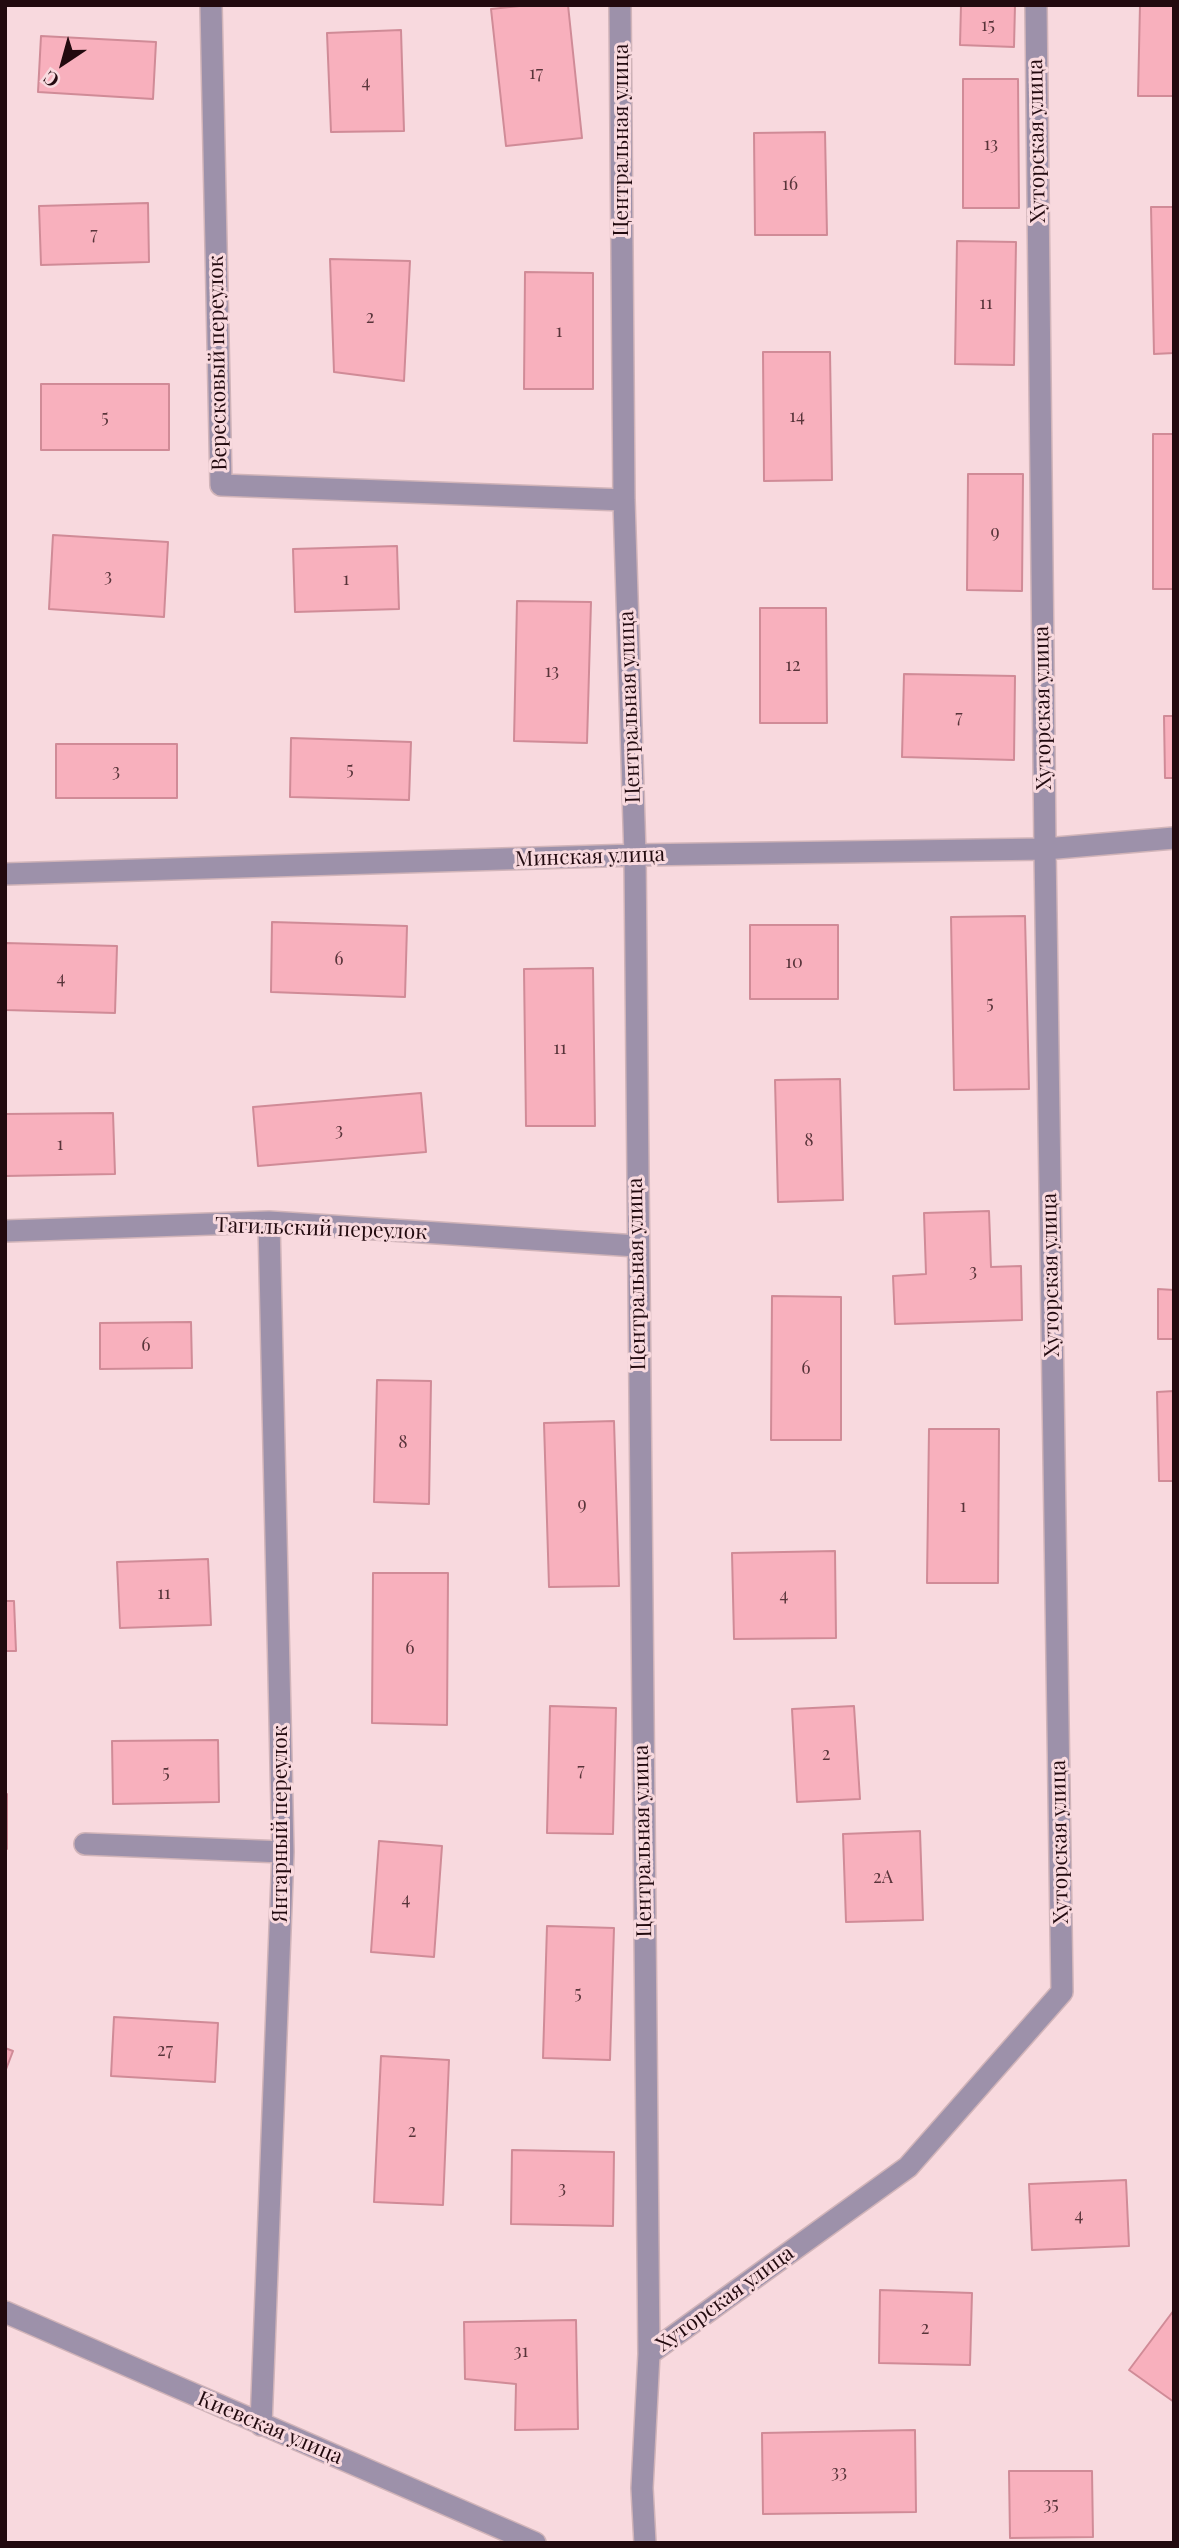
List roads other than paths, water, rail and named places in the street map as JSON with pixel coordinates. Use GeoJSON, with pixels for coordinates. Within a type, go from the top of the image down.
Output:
{"type":"FeatureCollection","features":[{"type":"Feature","properties":{"kind":"street","name":"Вересковый переулок"},"geometry":{"type":"LineString","coordinates":[[211,5],[220,485],[624,500]]}},
{"type":"Feature","properties":{"kind":"street","name":"Центральная улица"},"geometry":{"type":"LineString","coordinates":[[621,5],[624,500],[635,855],[649,2354],[642,2488],[645,2543]]}},
{"type":"Feature","properties":{"kind":"street","name":"Хуторская улица"},"geometry":{"type":"LineString","coordinates":[[649,2354],[908,2167],[1062,1992],[1036,5]]}},
{"type":"Feature","properties":{"kind":"street","name":"Минская улица"},"geometry":{"type":"LineString","coordinates":[[5,874],[635,855],[1045,849],[1174,838]]}},
{"type":"Feature","properties":{"kind":"street","name":"Тагильский переулок"},"geometry":{"type":"LineString","coordinates":[[5,1231],[269,1222],[637,1246]]}},
{"type":"Feature","properties":{"kind":"street","name":"Янтарный переулок"},"geometry":{"type":"LineString","coordinates":[[261,2425],[283,1852],[269,1222]]}},
{"type":"Feature","properties":{"kind":"street"},"geometry":{"type":"LineString","coordinates":[[85,1844],[283,1852]]}},
{"type":"Feature","properties":{"kind":"street","name":"Киевская улица"},"geometry":{"type":"LineString","coordinates":[[5,2312],[535,2543]]}}]}
